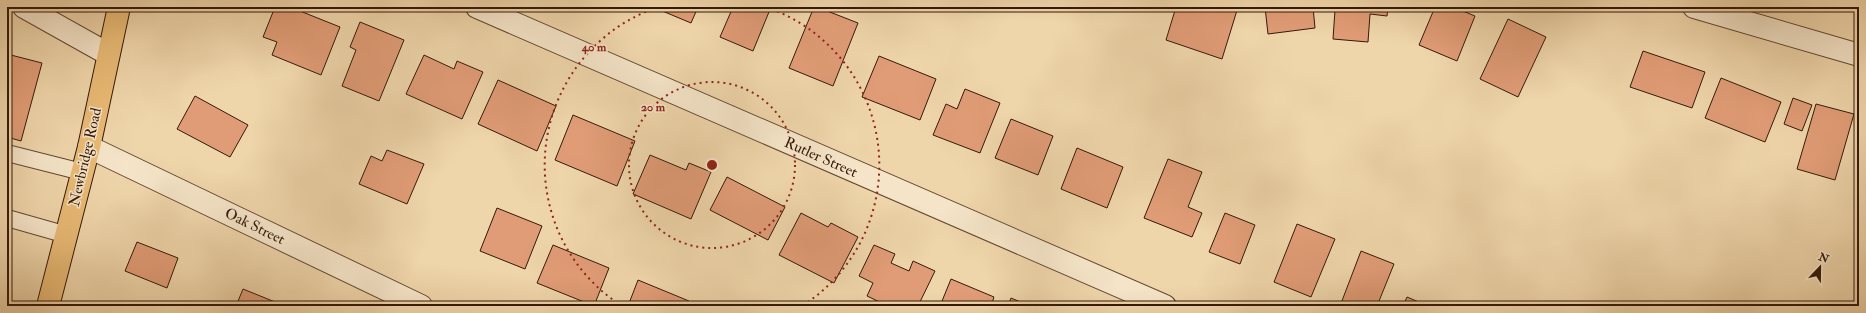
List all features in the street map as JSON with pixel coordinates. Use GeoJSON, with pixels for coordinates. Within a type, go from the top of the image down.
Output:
{"type":"FeatureCollection","features":[{"type":"Feature","properties":{"kind":"main road","name":"Newbridge Road"},"geometry":{"type":"LineString","coordinates":[[48,306],[89,147],[119,7]]}},
{"type":"Feature","properties":{"kind":"street"},"geometry":{"type":"LineString","coordinates":[[24,7],[108,54]]}},
{"type":"Feature","properties":{"kind":"street","name":"Rutler Street"},"geometry":{"type":"LineString","coordinates":[[477,7],[1165,306]]}},
{"type":"Feature","properties":{"kind":"street"},"geometry":{"type":"LineString","coordinates":[[1694,7],[1859,55]]}},
{"type":"Feature","properties":{"kind":"street","name":"Oak Street"},"geometry":{"type":"LineString","coordinates":[[89,147],[421,306]]}},
{"type":"Feature","properties":{"kind":"lane"},"geometry":{"type":"LineString","coordinates":[[7,153],[82,172]]}},
{"type":"Feature","properties":{"kind":"lane"},"geometry":{"type":"LineString","coordinates":[[7,218],[66,235]]}},
{"type":"Feature","properties":{"kind":"building"},"geometry":{"type":"Polygon","coordinates":[[[275,7],[290,7],[340,27],[321,75],[272,55],[277,42],[263,37],[275,7]]]}},
{"type":"Feature","properties":{"kind":"building"},"geometry":{"type":"Polygon","coordinates":[[[661,7],[698,7],[691,23],[660,10],[661,7]]]}},
{"type":"Feature","properties":{"kind":"building"},"geometry":{"type":"Polygon","coordinates":[[[733,7],[771,7],[753,51],[720,37],[733,7]]]}},
{"type":"Feature","properties":{"kind":"building"},"geometry":{"type":"Polygon","coordinates":[[[814,7],[858,23],[833,86],[789,68],[814,7]]]}},
{"type":"Feature","properties":{"kind":"building"},"geometry":{"type":"Polygon","coordinates":[[[1176,7],[1238,7],[1222,59],[1166,40],[1176,7]]]}},
{"type":"Feature","properties":{"kind":"building"},"geometry":{"type":"Polygon","coordinates":[[[1265,7],[1313,7],[1315,28],[1268,34],[1265,7]]]}},
{"type":"Feature","properties":{"kind":"building"},"geometry":{"type":"Polygon","coordinates":[[[1347,7],[1388,7],[1387,16],[1370,14],[1368,42],[1333,39],[1335,10],[1347,11],[1347,7]]]}},
{"type":"Feature","properties":{"kind":"building"},"geometry":{"type":"Polygon","coordinates":[[[1435,7],[1453,7],[1475,16],[1457,61],[1419,45],[1435,7]]]}},
{"type":"Feature","properties":{"kind":"building"},"geometry":{"type":"Polygon","coordinates":[[[1508,19],[1546,37],[1518,97],[1480,79],[1508,19]]]}},
{"type":"Feature","properties":{"kind":"building"},"geometry":{"type":"Polygon","coordinates":[[[360,22],[404,40],[379,101],[342,86],[356,50],[350,47],[360,22]]]}},
{"type":"Feature","properties":{"kind":"building"},"geometry":{"type":"Polygon","coordinates":[[[1643,51],[1705,72],[1692,108],[1630,87],[1643,51]]]}},
{"type":"Feature","properties":{"kind":"building"},"geometry":{"type":"Polygon","coordinates":[[[7,54],[42,63],[21,141],[7,137],[7,54]]]}},
{"type":"Feature","properties":{"kind":"building"},"geometry":{"type":"Polygon","coordinates":[[[424,55],[454,69],[457,61],[483,72],[462,119],[406,94],[424,55]]]}},
{"type":"Feature","properties":{"kind":"building"},"geometry":{"type":"Polygon","coordinates":[[[879,56],[936,79],[920,120],[862,97],[879,56]]]}},
{"type":"Feature","properties":{"kind":"building"},"geometry":{"type":"Polygon","coordinates":[[[1721,78],[1781,102],[1765,142],[1705,118],[1721,78]]]}},
{"type":"Feature","properties":{"kind":"building"},"geometry":{"type":"Polygon","coordinates":[[[498,80],[556,106],[537,151],[478,124],[498,80]]]}},
{"type":"Feature","properties":{"kind":"building"},"geometry":{"type":"Polygon","coordinates":[[[965,89],[1000,103],[980,153],[933,135],[946,104],[957,109],[965,89]]]}},
{"type":"Feature","properties":{"kind":"building"},"geometry":{"type":"Polygon","coordinates":[[[195,96],[248,125],[230,157],[177,129],[195,96]]]}},
{"type":"Feature","properties":{"kind":"building"},"geometry":{"type":"Polygon","coordinates":[[[1793,98],[1812,105],[1802,131],[1784,124],[1793,98]]]}},
{"type":"Feature","properties":{"kind":"building"},"geometry":{"type":"Polygon","coordinates":[[[1816,104],[1854,114],[1835,180],[1797,169],[1816,104]]]}},
{"type":"Feature","properties":{"kind":"building"},"geometry":{"type":"Polygon","coordinates":[[[573,115],[635,141],[617,186],[555,160],[573,115]]]}},
{"type":"Feature","properties":{"kind":"building"},"geometry":{"type":"Polygon","coordinates":[[[1011,119],[1053,136],[1038,175],[995,158],[1011,119]]]}},
{"type":"Feature","properties":{"kind":"building"},"geometry":{"type":"Polygon","coordinates":[[[1077,148],[1123,167],[1107,208],[1061,189],[1077,148]]]}},
{"type":"Feature","properties":{"kind":"building"},"geometry":{"type":"Polygon","coordinates":[[[387,150],[424,164],[407,204],[359,184],[371,156],[382,161],[387,150]]]}},
{"type":"Feature","properties":{"kind":"building"},"geometry":{"type":"Polygon","coordinates":[[[650,155],[686,170],[689,163],[711,172],[691,219],[633,194],[650,155]]]}},
{"type":"Feature","properties":{"kind":"building"},"geometry":{"type":"Polygon","coordinates":[[[1168,159],[1202,172],[1188,207],[1202,213],[1192,237],[1144,218],[1168,159]]]}},
{"type":"Feature","properties":{"kind":"building"},"geometry":{"type":"Polygon","coordinates":[[[727,177],[785,207],[768,240],[710,210],[727,177]]]}},
{"type":"Feature","properties":{"kind":"building"},"geometry":{"type":"Polygon","coordinates":[[[497,208],[542,226],[525,269],[480,251],[497,208]]]}},
{"type":"Feature","properties":{"kind":"building"},"geometry":{"type":"Polygon","coordinates":[[[801,213],[828,227],[831,223],[858,237],[834,283],[779,255],[801,213]]]}},
{"type":"Feature","properties":{"kind":"building"},"geometry":{"type":"Polygon","coordinates":[[[1225,213],[1255,225],[1240,264],[1209,252],[1225,213]]]}},
{"type":"Feature","properties":{"kind":"building"},"geometry":{"type":"Polygon","coordinates":[[[1297,224],[1335,239],[1311,297],[1274,282],[1297,224]]]}},
{"type":"Feature","properties":{"kind":"building"},"geometry":{"type":"Polygon","coordinates":[[[137,242],[178,258],[167,288],[125,271],[137,242]]]}},
{"type":"Feature","properties":{"kind":"building"},"geometry":{"type":"Polygon","coordinates":[[[553,245],[609,268],[594,306],[537,283],[553,245]]]}},
{"type":"Feature","properties":{"kind":"building"},"geometry":{"type":"Polygon","coordinates":[[[874,245],[895,254],[891,263],[909,271],[913,261],[935,271],[918,306],[888,306],[867,296],[873,283],[859,276],[874,245]]]}},
{"type":"Feature","properties":{"kind":"building"},"geometry":{"type":"Polygon","coordinates":[[[1361,251],[1394,264],[1377,306],[1340,306],[1361,251]]]}},
{"type":"Feature","properties":{"kind":"building"},"geometry":{"type":"Polygon","coordinates":[[[951,279],[994,297],[991,306],[940,306],[951,279]]]}},
{"type":"Feature","properties":{"kind":"building"},"geometry":{"type":"Polygon","coordinates":[[[638,280],[689,301],[687,306],[628,306],[638,280]]]}},
{"type":"Feature","properties":{"kind":"building"},"geometry":{"type":"Polygon","coordinates":[[[243,289],[280,304],[279,306],[236,306],[243,289]]]}},
{"type":"Feature","properties":{"kind":"building"},"geometry":{"type":"Polygon","coordinates":[[[1407,297],[1428,306],[1403,306],[1407,297]]]}},
{"type":"Feature","properties":{"kind":"building"},"geometry":{"type":"Polygon","coordinates":[[[1011,298],[1030,306],[1008,306],[1011,298]]]}}]}
